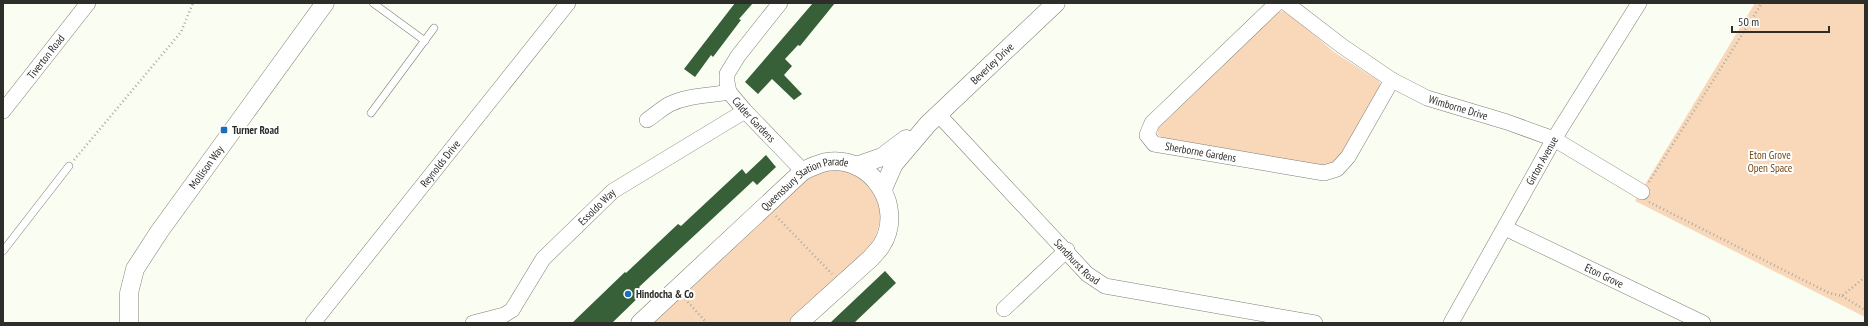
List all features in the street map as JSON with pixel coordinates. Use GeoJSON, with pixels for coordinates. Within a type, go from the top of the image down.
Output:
{"type":"FeatureCollection","features":[{"type":"Feature","properties":{"kind":"street","name":"Tiverton Road"},"geometry":{"type":"LineString","coordinates":[[4,108],[88,3]]}},
{"type":"Feature","properties":{"kind":"street","name":"Mollison Way"},"geometry":{"type":"LineString","coordinates":[[129,323],[129,293],[135,269],[159,232],[325,3]]}},
{"type":"Feature","properties":{"kind":"street","name":"Reynolds Drive"},"geometry":{"type":"LineString","coordinates":[[313,323],[568,3]]}},
{"type":"Feature","properties":{"kind":"street","name":"Calder Gardens"},"geometry":{"type":"LineString","coordinates":[[780,3],[738,56],[728,74],[729,92],[745,111],[803,171]]}},
{"type":"Feature","properties":{"kind":"street","name":"Beverley Drive"},"geometry":{"type":"LineString","coordinates":[[883,189],[894,164],[933,119],[1056,3]]}},
{"type":"Feature","properties":{"kind":"street","name":"Sherborne Gardens"},"geometry":{"type":"LineString","coordinates":[[1277,3],[1152,123],[1147,135],[1154,144],[1324,173],[1337,169],[1348,157],[1392,80]]}},
{"type":"Feature","properties":{"kind":"street","name":"Wimborne Drive"},"geometry":{"type":"LineString","coordinates":[[1286,3],[1342,46],[1392,80],[1427,98],[1508,122],[1554,140],[1642,192]]}},
{"type":"Feature","properties":{"kind":"street","name":"Girton Avenue"},"geometry":{"type":"LineString","coordinates":[[1451,323],[1554,140],[1639,3]]}},
{"type":"Feature","properties":{"kind":"street"},"geometry":{"type":"LineString","coordinates":[[647,120],[670,104],[687,98],[713,96],[729,92]]}},
{"type":"Feature","properties":{"kind":"street","name":"Essoldo Way"},"geometry":{"type":"LineString","coordinates":[[473,323],[504,315],[512,310],[543,259],[613,190],[745,111]]}},
{"type":"Feature","properties":{"kind":"street","name":"Beverley Drive"},"geometry":{"type":"LineString","coordinates":[[856,166],[882,157],[933,119]]}},
{"type":"Feature","properties":{"kind":"street","name":"Sandhurst Road"},"geometry":{"type":"LineString","coordinates":[[933,119],[1066,250],[1087,274],[1105,286],[1315,323]]}},
{"type":"Feature","properties":{"kind":"street","name":"Queensbury Station Parade"},"geometry":{"type":"LineString","coordinates":[[640,323],[803,171],[815,165],[827,162],[840,162],[856,166],[868,173],[883,189],[888,203],[890,218],[887,233],[881,247],[871,258],[799,323]]}},
{"type":"Feature","properties":{"kind":"street","name":"Eton Grove"},"geometry":{"type":"LineString","coordinates":[[1505,228],[1703,323]]}},
{"type":"Feature","properties":{"kind":"street"},"geometry":{"type":"LineString","coordinates":[[1004,309],[1066,250]]}},
{"type":"Feature","properties":{"kind":"lane"},"geometry":{"type":"LineString","coordinates":[[373,3],[425,41]]}},
{"type":"Feature","properties":{"kind":"lane"},"geometry":{"type":"LineString","coordinates":[[371,113],[434,28]]}},
{"type":"Feature","properties":{"kind":"lane"},"geometry":{"type":"LineString","coordinates":[[3,251],[69,166]]}},
{"type":"Feature","properties":{"kind":"path"},"geometry":{"type":"LineString","coordinates":[[69,166],[181,32],[193,3]]}},
{"type":"Feature","properties":{"kind":"path"},"geometry":{"type":"LineString","coordinates":[[1762,3],[1642,192],[1648,202],[1829,293],[1842,296],[1865,310]]}},
{"type":"Feature","properties":{"kind":"path"},"geometry":{"type":"LineString","coordinates":[[766,205],[842,284]]}},
{"type":"Feature","properties":{"kind":"path"},"geometry":{"type":"LineString","coordinates":[[1842,296],[1865,277]]}},
{"type":"Feature","properties":{"kind":"path"},"geometry":{"type":"LineString","coordinates":[[675,289],[707,323]]}},
{"type":"Feature","properties":{"kind":"green space","name":"Eton Grove Open Space"},"geometry":{"type":"Polygon","coordinates":[[[1755,3],[1865,3],[1865,317],[1635,201],[1755,3]]]}},
{"type":"Feature","properties":{"kind":"green space"},"geometry":{"type":"Polygon","coordinates":[[[1283,11],[1289,13],[1334,52],[1379,81],[1382,88],[1337,163],[1314,166],[1165,139],[1158,135],[1157,126],[1273,13],[1283,11]]]}},
{"type":"Feature","properties":{"kind":"green space"},"geometry":{"type":"Polygon","coordinates":[[[831,168],[858,175],[873,190],[879,206],[880,221],[878,229],[866,251],[791,323],[648,323],[804,177],[831,168]]]}},
{"type":"Feature","properties":{"kind":"building"},"geometry":{"type":"Polygon","coordinates":[[[735,3],[753,3],[739,19],[741,20],[713,57],[711,55],[695,77],[684,69],[735,3]]]}},
{"type":"Feature","properties":{"kind":"building"},"geometry":{"type":"Polygon","coordinates":[[[813,3],[835,3],[800,46],[798,45],[785,59],[792,66],[784,75],[802,94],[794,100],[772,79],[758,94],[745,82],[813,3]]]}},
{"type":"Feature","properties":{"kind":"building"},"geometry":{"type":"Polygon","coordinates":[[[766,155],[776,167],[757,185],[753,181],[639,287],[644,292],[612,323],[572,323],[678,224],[681,226],[742,169],[746,174],[766,155]]]}},
{"type":"Feature","properties":{"kind":"building"},"geometry":{"type":"Polygon","coordinates":[[[885,271],[896,283],[854,323],[830,323],[885,271]]]}},
{"type":"Feature","properties":{"kind":"place","name":"Turner Road"},"geometry":{"type":"Point","coordinates":[224,130]}},
{"type":"Feature","properties":{"kind":"place","name":"Hindocha & Co"},"geometry":{"type":"Point","coordinates":[628,294]}}]}
